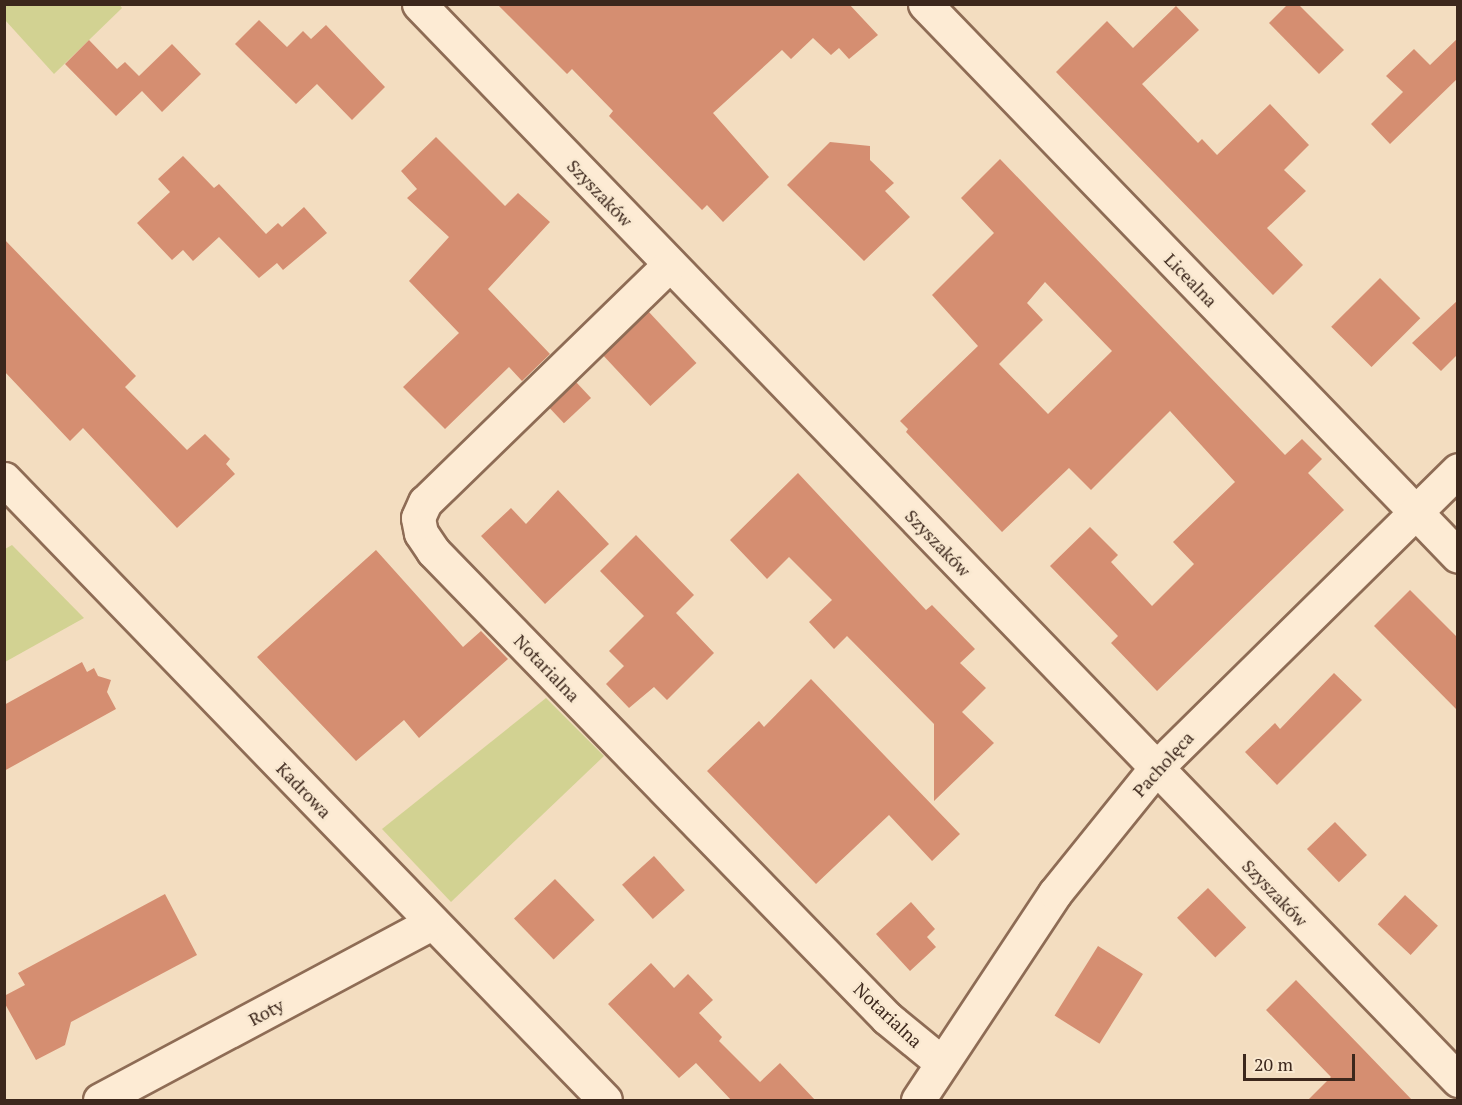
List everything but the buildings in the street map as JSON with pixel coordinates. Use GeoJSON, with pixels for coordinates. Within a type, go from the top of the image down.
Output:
{"type":"FeatureCollection","features":[{"type":"Feature","properties":{"kind":"street","name":"Szyszaków"},"geometry":{"type":"LineString","coordinates":[[419,4],[1458,1080]]}},
{"type":"Feature","properties":{"kind":"street","name":"Licealna"},"geometry":{"type":"LineString","coordinates":[[925,4],[1458,556]]}},
{"type":"Feature","properties":{"kind":"street","name":"Notarialna"},"geometry":{"type":"LineString","coordinates":[[669,265],[424,502],[418,518],[421,533],[433,551],[886,1018],[942,1063]]}},
{"type":"Feature","properties":{"kind":"street","name":"Pacholęca"},"geometry":{"type":"LineString","coordinates":[[918,1101],[1068,874],[1156,768],[1458,470]]}},
{"type":"Feature","properties":{"kind":"street","name":"Kadrowa"},"geometry":{"type":"LineString","coordinates":[[4,478],[605,1101]]}},
{"type":"Feature","properties":{"kind":"street","name":"Roty"},"geometry":{"type":"LineString","coordinates":[[100,1101],[431,923]]}},
{"type":"Feature","properties":{"kind":"green space"},"geometry":{"type":"Polygon","coordinates":[[[119,4],[122,8],[54,74],[5,20],[5,5],[119,4]]]}},
{"type":"Feature","properties":{"kind":"green space"},"geometry":{"type":"Polygon","coordinates":[[[12,545],[84,618],[5,662],[5,549],[12,545]]]}},
{"type":"Feature","properties":{"kind":"green space"},"geometry":{"type":"Polygon","coordinates":[[[546,698],[604,756],[451,902],[382,829],[546,698]]]}}]}
